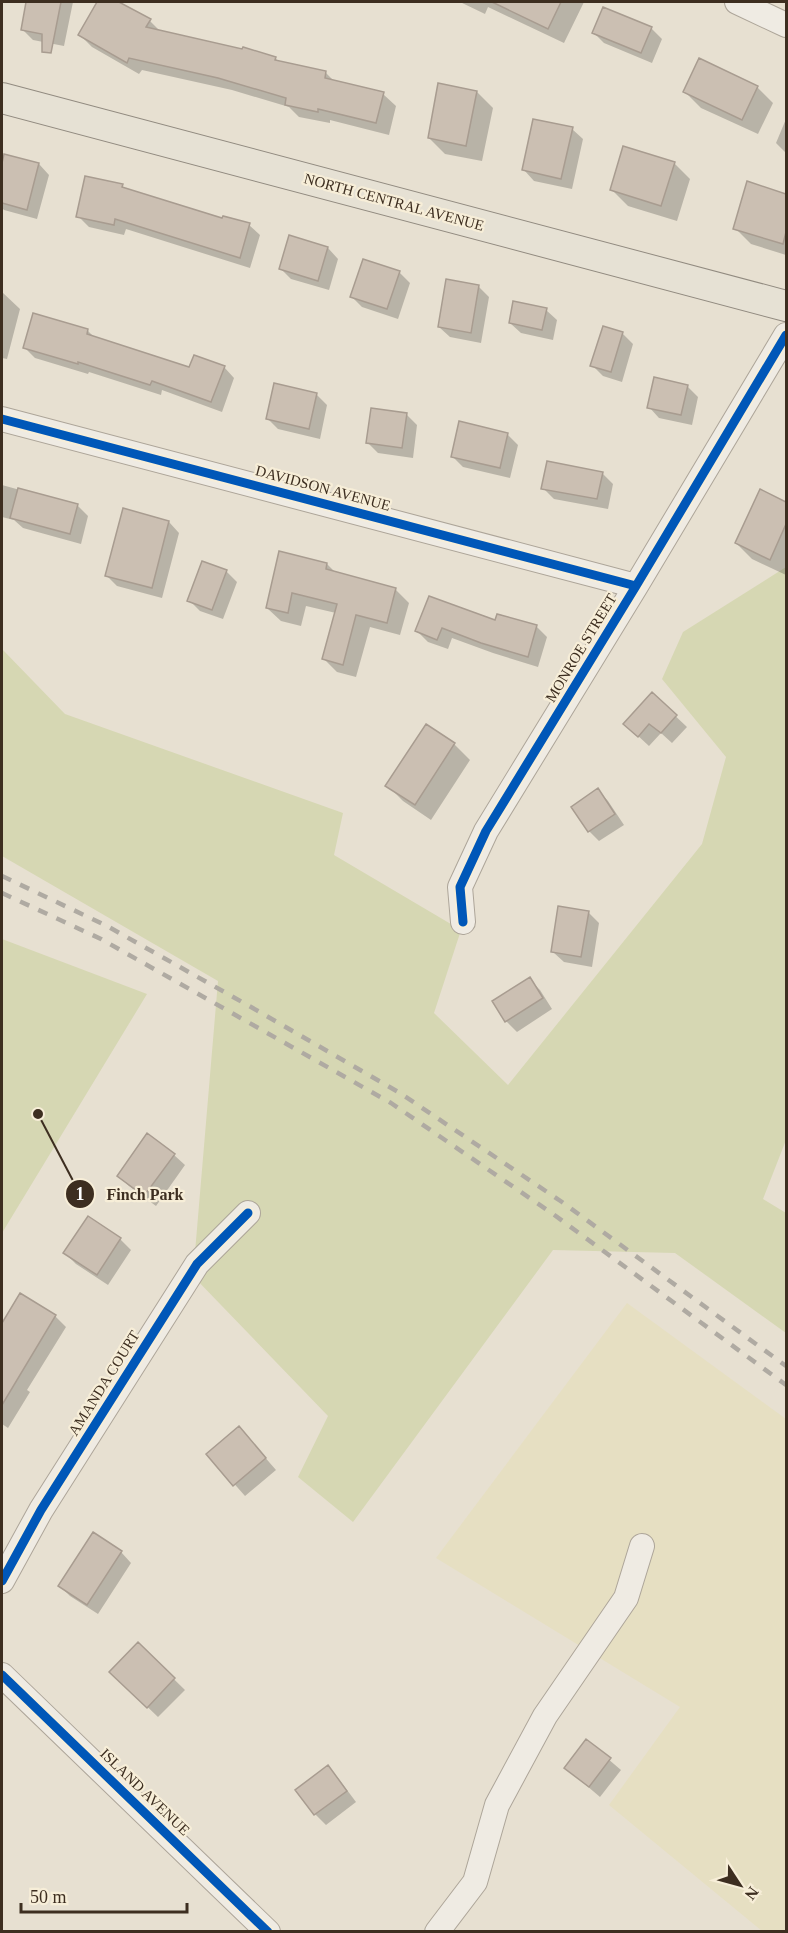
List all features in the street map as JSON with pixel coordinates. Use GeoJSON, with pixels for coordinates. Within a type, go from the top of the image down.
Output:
{"type":"FeatureCollection","features":[{"type":"Feature","properties":{"kind":"main road","name":"NORTH CENTRAL AVENUE"},"geometry":{"type":"LineString","coordinates":[[2,98],[786,306]]}},
{"type":"Feature","properties":{"kind":"street"},"geometry":{"type":"LineString","coordinates":[[737,2],[786,25]]}},
{"type":"Feature","properties":{"kind":"street","name":"MONROE STREET"},"geometry":{"type":"LineString","coordinates":[[463,922],[460,887],[486,831],[786,335]]}},
{"type":"Feature","properties":{"kind":"street","name":"DAVIDSON AVENUE"},"geometry":{"type":"LineString","coordinates":[[2,419],[636,586]]}},
{"type":"Feature","properties":{"kind":"street","name":"AMANDA COURT"},"geometry":{"type":"LineString","coordinates":[[2,1581],[41,1510],[197,1264],[248,1213]]}},
{"type":"Feature","properties":{"kind":"street"},"geometry":{"type":"LineString","coordinates":[[437,1932],[475,1882],[497,1804],[545,1716],[626,1598],[642,1546]]}},
{"type":"Feature","properties":{"kind":"street","name":"ISLAND AVENUE"},"geometry":{"type":"LineString","coordinates":[[2,1675],[268,1932]]}},
{"type":"Feature","properties":{"kind":"shaded area"},"geometry":{"type":"Polygon","coordinates":[[[627,1303],[786,1419],[786,1931],[762,1931],[609,1805],[680,1707],[436,1558],[627,1303]]]}},
{"type":"Feature","properties":{"kind":"green space"},"geometry":{"type":"Polygon","coordinates":[[[786,567],[786,1140],[763,1199],[786,1213],[786,1333],[675,1253],[553,1250],[353,1522],[298,1477],[328,1416],[193,1276],[218,981],[2,856],[2,649],[65,714],[343,813],[334,855],[461,930],[434,1013],[508,1085],[702,844],[726,757],[662,679],[683,632],[786,567]]]}},
{"type":"Feature","properties":{"kind":"green space"},"geometry":{"type":"Polygon","coordinates":[[[2,939],[147,994],[2,1233],[2,939]]]}},
{"type":"Feature","properties":{"kind":"building"},"geometry":{"type":"Polygon","coordinates":[[[26,2],[61,2],[51,53],[42,52],[42,34],[21,30],[26,2]]]}},
{"type":"Feature","properties":{"kind":"building"},"geometry":{"type":"Polygon","coordinates":[[[97,2],[119,2],[151,19],[146,27],[242,49],[243,47],[276,57],[275,60],[326,71],[325,78],[384,92],[376,123],[318,109],[318,112],[285,105],[286,98],[218,78],[129,58],[127,63],[78,35],[97,2]]]}},
{"type":"Feature","properties":{"kind":"building"},"geometry":{"type":"Polygon","coordinates":[[[492,2],[561,2],[548,29],[492,2]]]}},
{"type":"Feature","properties":{"kind":"building"},"geometry":{"type":"Polygon","coordinates":[[[603,7],[652,27],[641,53],[592,33],[603,7]]]}},
{"type":"Feature","properties":{"kind":"building"},"geometry":{"type":"Polygon","coordinates":[[[699,58],[758,86],[742,120],[683,92],[699,58]]]}},
{"type":"Feature","properties":{"kind":"building"},"geometry":{"type":"Polygon","coordinates":[[[438,83],[477,91],[466,146],[428,138],[438,83]]]}},
{"type":"Feature","properties":{"kind":"building"},"geometry":{"type":"Polygon","coordinates":[[[533,119],[573,127],[561,179],[522,170],[533,119]]]}},
{"type":"Feature","properties":{"kind":"building"},"geometry":{"type":"Polygon","coordinates":[[[623,146],[675,162],[661,206],[610,190],[623,146]]]}},
{"type":"Feature","properties":{"kind":"building"},"geometry":{"type":"Polygon","coordinates":[[[4,154],[39,163],[27,210],[2,203],[4,154]]]}},
{"type":"Feature","properties":{"kind":"building"},"geometry":{"type":"Polygon","coordinates":[[[85,176],[123,184],[122,187],[222,218],[223,216],[250,223],[240,258],[115,219],[114,225],[76,217],[85,176]]]}},
{"type":"Feature","properties":{"kind":"building"},"geometry":{"type":"Polygon","coordinates":[[[747,181],[786,194],[786,232],[783,244],[733,229],[747,181]]]}},
{"type":"Feature","properties":{"kind":"building"},"geometry":{"type":"Polygon","coordinates":[[[289,235],[328,247],[318,281],[279,269],[289,235]]]}},
{"type":"Feature","properties":{"kind":"building"},"geometry":{"type":"Polygon","coordinates":[[[363,259],[400,271],[387,309],[350,297],[363,259]]]}},
{"type":"Feature","properties":{"kind":"building"},"geometry":{"type":"Polygon","coordinates":[[[446,279],[479,285],[471,333],[438,327],[446,279]]]}},
{"type":"Feature","properties":{"kind":"building"},"geometry":{"type":"Polygon","coordinates":[[[513,301],[547,308],[542,330],[509,323],[513,301]]]}},
{"type":"Feature","properties":{"kind":"building"},"geometry":{"type":"Polygon","coordinates":[[[33,313],[88,329],[87,334],[189,367],[194,355],[225,366],[211,402],[152,381],[150,385],[78,362],[78,364],[23,348],[33,313]]]}},
{"type":"Feature","properties":{"kind":"building"},"geometry":{"type":"Polygon","coordinates":[[[603,326],[623,332],[611,372],[590,366],[603,326]]]}},
{"type":"Feature","properties":{"kind":"building"},"geometry":{"type":"Polygon","coordinates":[[[654,377],[688,385],[681,415],[647,408],[654,377]]]}},
{"type":"Feature","properties":{"kind":"building"},"geometry":{"type":"Polygon","coordinates":[[[274,383],[317,393],[309,429],[266,419],[274,383]]]}},
{"type":"Feature","properties":{"kind":"building"},"geometry":{"type":"Polygon","coordinates":[[[371,408],[407,413],[402,448],[366,443],[371,408]]]}},
{"type":"Feature","properties":{"kind":"building"},"geometry":{"type":"Polygon","coordinates":[[[459,421],[508,433],[500,468],[451,457],[459,421]]]}},
{"type":"Feature","properties":{"kind":"building"},"geometry":{"type":"Polygon","coordinates":[[[547,461],[603,472],[597,499],[541,489],[547,461]]]}},
{"type":"Feature","properties":{"kind":"building"},"geometry":{"type":"Polygon","coordinates":[[[18,488],[78,504],[70,534],[10,518],[18,488]]]}},
{"type":"Feature","properties":{"kind":"building"},"geometry":{"type":"Polygon","coordinates":[[[760,489],[786,502],[786,524],[770,560],[735,543],[760,489]]]}},
{"type":"Feature","properties":{"kind":"building"},"geometry":{"type":"Polygon","coordinates":[[[123,508],[169,521],[152,588],[105,576],[123,508]]]}},
{"type":"Feature","properties":{"kind":"building"},"geometry":{"type":"Polygon","coordinates":[[[279,551],[327,563],[326,569],[396,588],[387,623],[356,615],[343,665],[322,659],[337,604],[292,593],[288,613],[266,608],[279,551]]]}},
{"type":"Feature","properties":{"kind":"building"},"geometry":{"type":"Polygon","coordinates":[[[202,561],[227,570],[212,610],[187,601],[202,561]]]}},
{"type":"Feature","properties":{"kind":"building"},"geometry":{"type":"Polygon","coordinates":[[[429,596],[495,620],[497,614],[537,625],[528,657],[442,628],[437,640],[415,631],[429,596]]]}},
{"type":"Feature","properties":{"kind":"building"},"geometry":{"type":"Polygon","coordinates":[[[652,692],[677,715],[661,733],[649,724],[638,737],[623,724],[652,692]]]}},
{"type":"Feature","properties":{"kind":"building"},"geometry":{"type":"Polygon","coordinates":[[[426,724],[455,743],[415,805],[385,786],[426,724]]]}},
{"type":"Feature","properties":{"kind":"building"},"geometry":{"type":"Polygon","coordinates":[[[598,788],[615,814],[588,832],[571,807],[598,788]]]}},
{"type":"Feature","properties":{"kind":"building"},"geometry":{"type":"Polygon","coordinates":[[[558,906],[589,911],[581,957],[551,952],[558,906]]]}},
{"type":"Feature","properties":{"kind":"building"},"geometry":{"type":"Polygon","coordinates":[[[530,977],[543,998],[505,1022],[492,1001],[530,977]]]}},
{"type":"Feature","properties":{"kind":"building"},"geometry":{"type":"Polygon","coordinates":[[[147,1133],[175,1154],[144,1196],[117,1176],[147,1133]]]}},
{"type":"Feature","properties":{"kind":"building"},"geometry":{"type":"Polygon","coordinates":[[[88,1216],[121,1238],[97,1275],[63,1253],[88,1216]]]}},
{"type":"Feature","properties":{"kind":"building"},"geometry":{"type":"Polygon","coordinates":[[[20,1293],[56,1315],[2,1405],[2,1323],[20,1293]]]}},
{"type":"Feature","properties":{"kind":"building"},"geometry":{"type":"Polygon","coordinates":[[[239,1426],[266,1458],[233,1486],[206,1454],[239,1426]]]}},
{"type":"Feature","properties":{"kind":"building"},"geometry":{"type":"Polygon","coordinates":[[[93,1532],[122,1551],[87,1605],[58,1586],[93,1532]]]}},
{"type":"Feature","properties":{"kind":"building"},"geometry":{"type":"Polygon","coordinates":[[[138,1642],[175,1678],[147,1708],[109,1672],[138,1642]]]}},
{"type":"Feature","properties":{"kind":"building"},"geometry":{"type":"Polygon","coordinates":[[[586,1739],[611,1758],[589,1787],[564,1768],[586,1739]]]}},
{"type":"Feature","properties":{"kind":"building"},"geometry":{"type":"Polygon","coordinates":[[[328,1765],[347,1791],[314,1815],[295,1790],[328,1765]]]}},
{"type":"Feature","properties":{"kind":"railway"},"geometry":{"type":"LineString","coordinates":[[2,876],[107,926],[400,1093],[562,1202],[786,1366]]}},
{"type":"Feature","properties":{"kind":"railway"},"geometry":{"type":"LineString","coordinates":[[2,893],[101,939],[391,1103],[553,1214],[786,1385]]}},
{"type":"Feature","properties":{"kind":"cycle path"},"geometry":{"type":"LineString","coordinates":[[463,922],[460,887],[486,831],[786,335]]}},
{"type":"Feature","properties":{"kind":"cycle path"},"geometry":{"type":"LineString","coordinates":[[2,419],[636,586]]}},
{"type":"Feature","properties":{"kind":"cycle path"},"geometry":{"type":"LineString","coordinates":[[2,1581],[41,1510],[197,1264],[248,1213]]}},
{"type":"Feature","properties":{"kind":"cycle path"},"geometry":{"type":"LineString","coordinates":[[2,1675],[268,1932]]}},
{"type":"Feature","properties":{"kind":"place","name":"Finch Park"},"geometry":{"type":"Point","coordinates":[38,1114]}}]}
